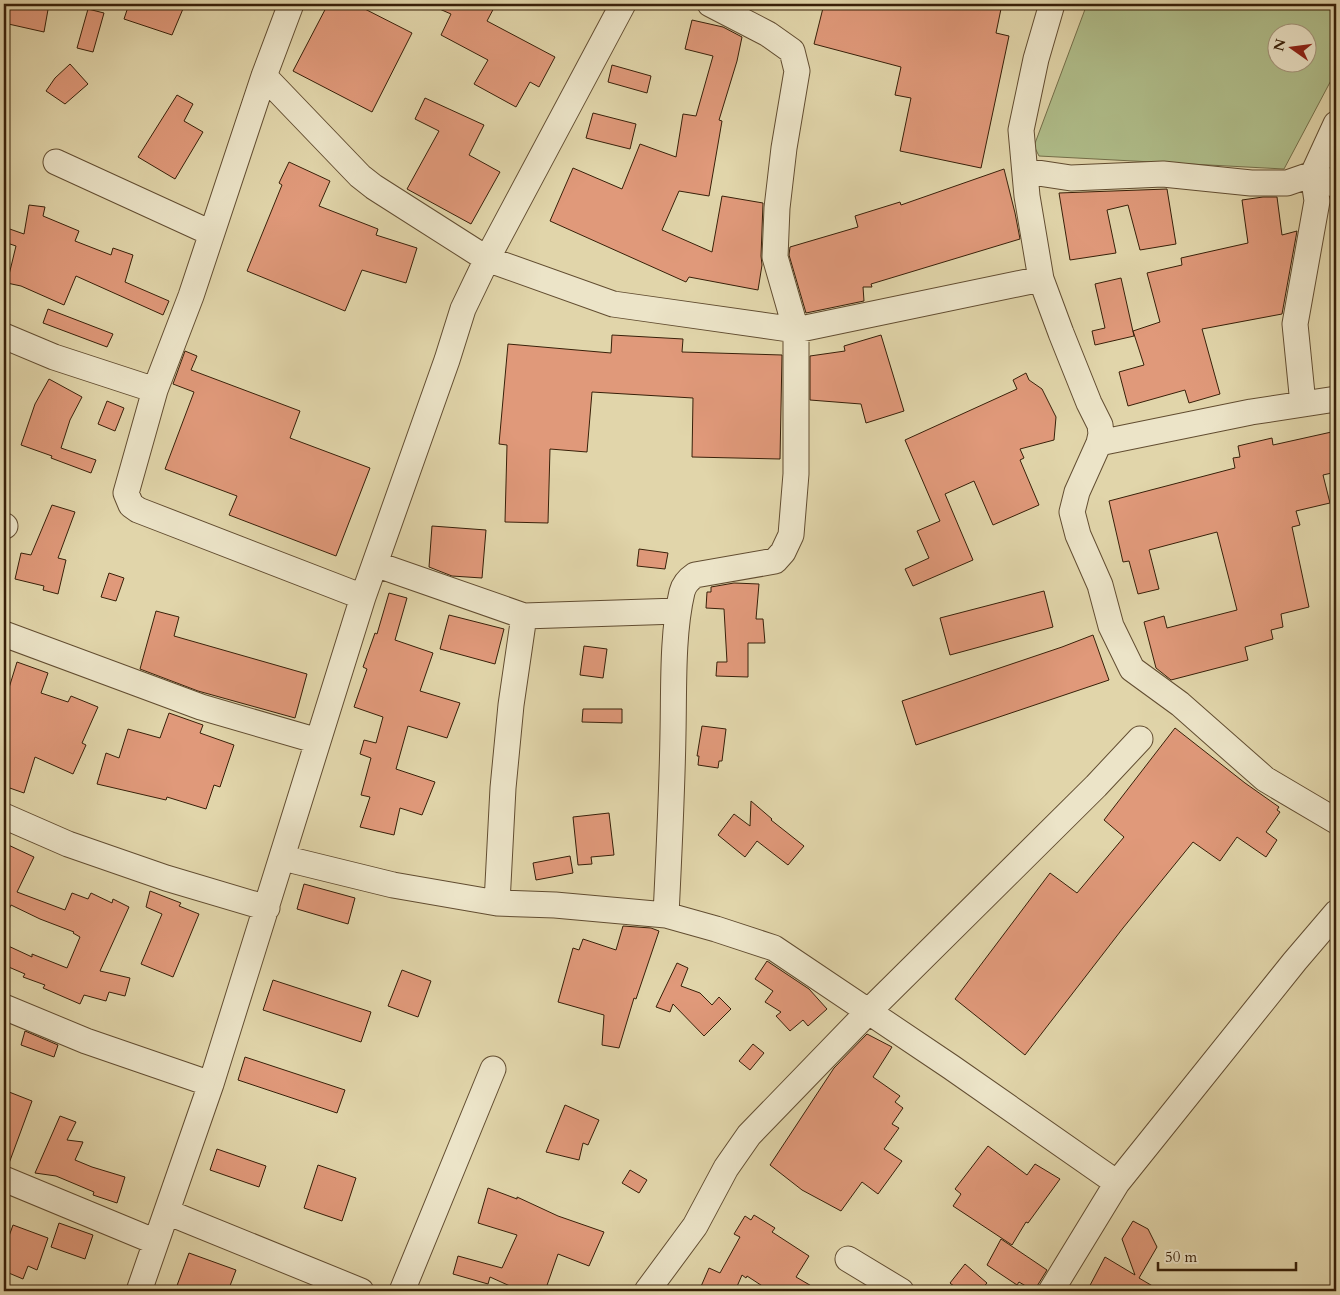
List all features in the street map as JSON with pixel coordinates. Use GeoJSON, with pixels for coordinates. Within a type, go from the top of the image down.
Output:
{"type":"FeatureCollection","features":[{"type":"Feature","properties":{"kind":"street"},"geometry":{"type":"LineString","coordinates":[[291,4],[264,76],[191,296],[155,390],[126,493],[131,505],[138,510],[363,597]]}},
{"type":"Feature","properties":{"kind":"street"},"geometry":{"type":"LineString","coordinates":[[139,1291],[211,1084],[363,597],[464,309],[487,259],[623,4]]}},
{"type":"Feature","properties":{"kind":"street"},"geometry":{"type":"LineString","coordinates":[[666,915],[671,819],[675,657],[678,611],[682,590],[688,580],[695,574],[775,560],[783,552],[791,535],[796,474],[796,330],[775,257],[777,208],[784,148],[797,71],[792,51],[768,34],[710,4]]}},
{"type":"Feature","properties":{"kind":"street"},"geometry":{"type":"LineString","coordinates":[[1052,4],[1036,59],[1022,130],[1028,196],[1041,279],[1064,342],[1100,425],[1099,443],[1077,492],[1072,512],[1078,536],[1100,585],[1111,626],[1132,669],[1180,704],[1265,779],[1336,821]]}},
{"type":"Feature","properties":{"kind":"street"},"geometry":{"type":"LineString","coordinates":[[264,76],[360,176],[374,187],[487,259],[613,304],[796,330],[1041,279]]}},
{"type":"Feature","properties":{"kind":"street"},"geometry":{"type":"LineString","coordinates":[[1303,404],[1295,324],[1317,201],[1313,174],[1336,124]]}},
{"type":"Feature","properties":{"kind":"street"},"geometry":{"type":"LineString","coordinates":[[56,162],[211,233]]}},
{"type":"Feature","properties":{"kind":"street"},"geometry":{"type":"LineString","coordinates":[[1025,171],[1071,178],[1163,174],[1251,183],[1287,183],[1313,174],[1336,185]]}},
{"type":"Feature","properties":{"kind":"street"},"geometry":{"type":"LineString","coordinates":[[4,336],[54,357],[155,390]]}},
{"type":"Feature","properties":{"kind":"street"},"geometry":{"type":"LineString","coordinates":[[1099,443],[1251,412],[1336,399]]}},
{"type":"Feature","properties":{"kind":"street"},"geometry":{"type":"LineString","coordinates":[[375,564],[524,616],[678,611]]}},
{"type":"Feature","properties":{"kind":"street"},"geometry":{"type":"LineString","coordinates":[[497,903],[503,788],[511,705],[524,616]]}},
{"type":"Feature","properties":{"kind":"street"},"geometry":{"type":"LineString","coordinates":[[4,634],[202,707],[318,741]]}},
{"type":"Feature","properties":{"kind":"street"},"geometry":{"type":"LineString","coordinates":[[647,1291],[695,1226],[726,1168],[749,1135],[868,1012],[1140,740]]}},
{"type":"Feature","properties":{"kind":"street"},"geometry":{"type":"LineString","coordinates":[[4,816],[68,844],[157,875],[267,908]]}},
{"type":"Feature","properties":{"kind":"street"},"geometry":{"type":"LineString","coordinates":[[283,858],[393,885],[497,903],[666,915],[774,948],[950,1066],[1117,1183]]}},
{"type":"Feature","properties":{"kind":"street"},"geometry":{"type":"LineString","coordinates":[[1051,1291],[1117,1183],[1295,961],[1336,913]]}},
{"type":"Feature","properties":{"kind":"street"},"geometry":{"type":"LineString","coordinates":[[4,1007],[86,1041],[211,1084]]}},
{"type":"Feature","properties":{"kind":"street"},"geometry":{"type":"LineString","coordinates":[[402,1291],[493,1069]]}},
{"type":"Feature","properties":{"kind":"street"},"geometry":{"type":"LineString","coordinates":[[4,1179],[156,1242]]}},
{"type":"Feature","properties":{"kind":"street"},"geometry":{"type":"LineString","coordinates":[[167,1212],[361,1291]]}},
{"type":"Feature","properties":{"kind":"street"},"geometry":{"type":"LineString","coordinates":[[848,1259],[901,1291]]}},
{"type":"Feature","properties":{"kind":"green space"},"geometry":{"type":"Polygon","coordinates":[[[1087,4],[1336,4],[1336,71],[1284,169],[1039,156],[1034,146],[1087,4]]]}},
{"type":"Feature","properties":{"kind":"building"},"geometry":{"type":"Polygon","coordinates":[[[4,4],[49,4],[44,32],[4,23],[4,4]]]}},
{"type":"Feature","properties":{"kind":"building"},"geometry":{"type":"Polygon","coordinates":[[[129,4],[185,4],[172,35],[124,19],[129,4]]]}},
{"type":"Feature","properties":{"kind":"building"},"geometry":{"type":"Polygon","coordinates":[[[328,4],[355,4],[412,33],[372,112],[293,71],[328,4]]]}},
{"type":"Feature","properties":{"kind":"building"},"geometry":{"type":"Polygon","coordinates":[[[428,4],[496,4],[487,21],[555,57],[539,87],[530,82],[516,107],[474,84],[488,60],[441,35],[451,14],[428,4]]]}},
{"type":"Feature","properties":{"kind":"building"},"geometry":{"type":"Polygon","coordinates":[[[824,4],[1002,4],[996,33],[1009,36],[981,168],[900,151],[911,98],[895,95],[901,67],[814,44],[824,4]]]}},
{"type":"Feature","properties":{"kind":"building"},"geometry":{"type":"Polygon","coordinates":[[[88,9],[104,13],[93,52],[77,48],[88,9]]]}},
{"type":"Feature","properties":{"kind":"building"},"geometry":{"type":"Polygon","coordinates":[[[692,20],[723,27],[742,37],[737,61],[719,120],[722,121],[709,196],[679,191],[662,230],[712,252],[722,196],[763,203],[762,265],[758,290],[689,277],[686,282],[550,221],[573,168],[622,189],[640,144],[676,157],[683,114],[696,116],[713,56],[685,49],[692,20]]]}},
{"type":"Feature","properties":{"kind":"building"},"geometry":{"type":"Polygon","coordinates":[[[70,64],[88,84],[65,104],[46,91],[55,78],[70,64]]]}},
{"type":"Feature","properties":{"kind":"building"},"geometry":{"type":"Polygon","coordinates":[[[612,65],[651,76],[647,93],[608,82],[612,65]]]}},
{"type":"Feature","properties":{"kind":"building"},"geometry":{"type":"Polygon","coordinates":[[[177,95],[193,104],[184,121],[203,132],[175,179],[138,157],[177,95]]]}},
{"type":"Feature","properties":{"kind":"building"},"geometry":{"type":"Polygon","coordinates":[[[425,98],[484,125],[469,155],[500,172],[471,224],[407,189],[439,131],[415,119],[425,98]]]}},
{"type":"Feature","properties":{"kind":"building"},"geometry":{"type":"Polygon","coordinates":[[[593,113],[636,124],[630,149],[586,138],[593,113]]]}},
{"type":"Feature","properties":{"kind":"building"},"geometry":{"type":"Polygon","coordinates":[[[289,162],[330,181],[319,206],[378,229],[376,235],[417,248],[406,283],[362,270],[345,311],[247,271],[282,185],[279,183],[289,162]]]}},
{"type":"Feature","properties":{"kind":"building"},"geometry":{"type":"Polygon","coordinates":[[[1004,169],[1020,239],[871,284],[872,287],[863,287],[864,301],[806,313],[789,255],[790,247],[858,227],[855,216],[900,202],[901,205],[1004,169]]]}},
{"type":"Feature","properties":{"kind":"building"},"geometry":{"type":"Polygon","coordinates":[[[1167,189],[1176,244],[1140,250],[1128,205],[1107,210],[1116,253],[1070,260],[1059,193],[1167,189]]]}},
{"type":"Feature","properties":{"kind":"building"},"geometry":{"type":"Polygon","coordinates":[[[1277,197],[1282,235],[1297,231],[1282,314],[1202,329],[1220,394],[1189,403],[1185,390],[1128,406],[1119,372],[1144,365],[1133,331],[1160,322],[1147,273],[1182,265],[1181,258],[1248,243],[1242,200],[1277,197]]]}},
{"type":"Feature","properties":{"kind":"building"},"geometry":{"type":"Polygon","coordinates":[[[29,205],[45,207],[43,216],[79,231],[75,241],[111,255],[113,248],[133,255],[125,282],[169,301],[163,315],[76,276],[64,305],[21,286],[7,283],[16,246],[4,242],[4,227],[24,234],[29,205]]]}},
{"type":"Feature","properties":{"kind":"building"},"geometry":{"type":"Polygon","coordinates":[[[1121,278],[1134,336],[1095,345],[1092,331],[1105,328],[1095,284],[1121,278]]]}},
{"type":"Feature","properties":{"kind":"building"},"geometry":{"type":"Polygon","coordinates":[[[48,309],[113,334],[107,347],[43,323],[48,309]]]}},
{"type":"Feature","properties":{"kind":"building"},"geometry":{"type":"Polygon","coordinates":[[[612,335],[683,339],[682,352],[782,355],[780,459],[692,457],[693,398],[592,392],[587,452],[550,449],[548,523],[505,522],[507,445],[499,444],[508,344],[611,353],[612,335]]]}},
{"type":"Feature","properties":{"kind":"building"},"geometry":{"type":"Polygon","coordinates":[[[881,335],[904,411],[866,423],[861,404],[810,400],[810,356],[845,351],[844,346],[881,335]]]}},
{"type":"Feature","properties":{"kind":"building"},"geometry":{"type":"Polygon","coordinates":[[[185,351],[197,356],[191,370],[300,411],[290,438],[370,468],[336,556],[229,515],[237,496],[165,469],[194,392],[173,384],[185,351]]]}},
{"type":"Feature","properties":{"kind":"building"},"geometry":{"type":"Polygon","coordinates":[[[1026,373],[1029,380],[1042,389],[1056,417],[1054,440],[1020,449],[1024,458],[1020,460],[1039,505],[993,525],[974,481],[945,494],[973,560],[913,586],[905,569],[929,558],[917,531],[940,521],[905,440],[1017,389],[1013,380],[1026,373]]]}},
{"type":"Feature","properties":{"kind":"building"},"geometry":{"type":"Polygon","coordinates":[[[49,379],[82,397],[70,420],[61,448],[96,460],[91,473],[21,445],[35,404],[49,379]]]}},
{"type":"Feature","properties":{"kind":"building"},"geometry":{"type":"Polygon","coordinates":[[[107,401],[124,408],[115,431],[98,424],[107,401]]]}},
{"type":"Feature","properties":{"kind":"building"},"geometry":{"type":"Polygon","coordinates":[[[1336,431],[1336,472],[1323,475],[1330,503],[1296,511],[1300,525],[1292,527],[1309,607],[1281,614],[1283,627],[1271,630],[1273,639],[1245,647],[1248,660],[1171,680],[1156,668],[1144,622],[1164,616],[1167,628],[1237,610],[1217,532],[1149,550],[1159,589],[1138,594],[1129,561],[1123,562],[1109,501],[1235,468],[1233,458],[1240,457],[1238,446],[1272,438],[1273,445],[1336,431]]]}},
{"type":"Feature","properties":{"kind":"building"},"geometry":{"type":"Polygon","coordinates":[[[52,505],[75,512],[58,558],[66,560],[58,594],[43,590],[44,586],[15,579],[21,553],[31,555],[52,505]]]}},
{"type":"Feature","properties":{"kind":"building"},"geometry":{"type":"Polygon","coordinates":[[[432,526],[486,530],[482,578],[452,576],[429,567],[432,526]]]}},
{"type":"Feature","properties":{"kind":"building"},"geometry":{"type":"Polygon","coordinates":[[[639,549],[668,553],[665,569],[637,566],[639,549]]]}},
{"type":"Feature","properties":{"kind":"building"},"geometry":{"type":"Polygon","coordinates":[[[109,573],[124,578],[116,601],[101,597],[109,573]]]}},
{"type":"Feature","properties":{"kind":"building"},"geometry":{"type":"Polygon","coordinates":[[[734,583],[759,584],[756,619],[763,619],[765,643],[748,643],[748,677],[716,676],[717,662],[727,662],[724,609],[706,608],[707,592],[711,592],[711,587],[734,583]]]}},
{"type":"Feature","properties":{"kind":"building"},"geometry":{"type":"Polygon","coordinates":[[[1044,591],[1053,627],[950,655],[940,618],[1044,591]]]}},
{"type":"Feature","properties":{"kind":"building"},"geometry":{"type":"Polygon","coordinates":[[[389,593],[407,598],[395,640],[433,653],[420,691],[460,703],[447,738],[408,726],[396,769],[435,782],[422,815],[400,808],[394,835],[360,827],[370,797],[361,795],[371,758],[360,754],[364,740],[376,743],[383,717],[354,707],[367,669],[363,667],[375,633],[377,634],[389,593]]]}},
{"type":"Feature","properties":{"kind":"building"},"geometry":{"type":"Polygon","coordinates":[[[156,611],[179,617],[174,636],[307,674],[295,718],[198,691],[140,669],[156,611]]]}},
{"type":"Feature","properties":{"kind":"building"},"geometry":{"type":"Polygon","coordinates":[[[449,615],[504,629],[495,664],[440,649],[449,615]]]}},
{"type":"Feature","properties":{"kind":"building"},"geometry":{"type":"Polygon","coordinates":[[[1093,635],[1109,680],[916,745],[902,701],[1093,635]]]}},
{"type":"Feature","properties":{"kind":"building"},"geometry":{"type":"Polygon","coordinates":[[[584,646],[607,649],[603,678],[580,675],[584,646]]]}},
{"type":"Feature","properties":{"kind":"building"},"geometry":{"type":"Polygon","coordinates":[[[17,662],[48,673],[41,693],[68,702],[71,696],[98,707],[82,743],[86,745],[73,774],[35,757],[24,793],[4,786],[4,704],[17,662]]]}},
{"type":"Feature","properties":{"kind":"building"},"geometry":{"type":"Polygon","coordinates":[[[583,709],[622,709],[622,723],[582,722],[583,709]]]}},
{"type":"Feature","properties":{"kind":"building"},"geometry":{"type":"Polygon","coordinates":[[[169,713],[203,725],[200,733],[234,745],[220,787],[214,785],[206,809],[167,797],[166,800],[97,784],[106,753],[119,758],[128,729],[160,738],[169,713]]]}},
{"type":"Feature","properties":{"kind":"building"},"geometry":{"type":"Polygon","coordinates":[[[702,726],[726,729],[722,761],[719,761],[718,768],[698,765],[699,756],[697,756],[702,726]]]}},
{"type":"Feature","properties":{"kind":"building"},"geometry":{"type":"Polygon","coordinates":[[[1175,728],[1279,807],[1277,810],[1280,812],[1266,832],[1277,840],[1266,857],[1237,837],[1220,861],[1193,842],[1123,928],[1025,1055],[955,999],[1050,873],[1077,893],[1124,837],[1104,820],[1175,728]]]}},
{"type":"Feature","properties":{"kind":"building"},"geometry":{"type":"Polygon","coordinates":[[[751,801],[771,820],[804,846],[788,865],[757,841],[745,857],[718,835],[734,814],[750,826],[751,801]]]}},
{"type":"Feature","properties":{"kind":"building"},"geometry":{"type":"Polygon","coordinates":[[[609,813],[614,855],[591,857],[592,864],[578,865],[573,817],[609,813]]]}},
{"type":"Feature","properties":{"kind":"building"},"geometry":{"type":"Polygon","coordinates":[[[4,843],[34,857],[17,892],[65,910],[72,893],[88,899],[91,893],[112,903],[113,899],[129,907],[100,971],[130,978],[125,996],[109,992],[106,1001],[84,995],[80,1004],[43,988],[45,985],[23,977],[25,974],[4,965],[4,944],[32,957],[32,954],[67,968],[80,937],[74,932],[11,905],[4,920],[4,843]]]}},
{"type":"Feature","properties":{"kind":"building"},"geometry":{"type":"Polygon","coordinates":[[[570,856],[573,873],[536,880],[533,863],[570,856]]]}},
{"type":"Feature","properties":{"kind":"building"},"geometry":{"type":"Polygon","coordinates":[[[304,884],[355,898],[348,924],[297,909],[304,884]]]}},
{"type":"Feature","properties":{"kind":"building"},"geometry":{"type":"Polygon","coordinates":[[[150,891],[181,903],[179,906],[199,914],[173,977],[141,964],[162,914],[146,907],[150,891]]]}},
{"type":"Feature","properties":{"kind":"building"},"geometry":{"type":"Polygon","coordinates":[[[623,926],[651,928],[659,931],[636,999],[634,998],[619,1048],[602,1045],[604,1015],[558,1002],[573,948],[579,950],[583,939],[616,950],[623,926]]]}},
{"type":"Feature","properties":{"kind":"building"},"geometry":{"type":"Polygon","coordinates":[[[767,961],[809,989],[827,1009],[808,1026],[803,1020],[790,1031],[776,1016],[781,1012],[765,1002],[773,991],[755,979],[767,961]]]}},
{"type":"Feature","properties":{"kind":"building"},"geometry":{"type":"Polygon","coordinates":[[[677,963],[688,968],[681,986],[700,993],[712,1005],[719,997],[731,1009],[704,1036],[673,1004],[670,1012],[656,1007],[677,963]]]}},
{"type":"Feature","properties":{"kind":"building"},"geometry":{"type":"Polygon","coordinates":[[[402,970],[431,981],[418,1017],[388,1006],[402,970]]]}},
{"type":"Feature","properties":{"kind":"building"},"geometry":{"type":"Polygon","coordinates":[[[273,980],[371,1012],[361,1042],[263,1010],[273,980]]]}},
{"type":"Feature","properties":{"kind":"building"},"geometry":{"type":"Polygon","coordinates":[[[25,1031],[58,1045],[54,1057],[21,1045],[25,1031]]]}},
{"type":"Feature","properties":{"kind":"building"},"geometry":{"type":"Polygon","coordinates":[[[867,1034],[892,1047],[873,1077],[900,1096],[895,1102],[903,1108],[892,1124],[899,1128],[884,1149],[902,1161],[878,1194],[862,1182],[841,1211],[802,1190],[770,1165],[834,1068],[867,1034]]]}},
{"type":"Feature","properties":{"kind":"building"},"geometry":{"type":"Polygon","coordinates":[[[753,1044],[764,1053],[750,1070],[739,1061],[753,1044]]]}},
{"type":"Feature","properties":{"kind":"building"},"geometry":{"type":"Polygon","coordinates":[[[245,1057],[345,1090],[337,1113],[238,1080],[245,1057]]]}},
{"type":"Feature","properties":{"kind":"building"},"geometry":{"type":"Polygon","coordinates":[[[4,1090],[32,1101],[8,1166],[4,1165],[4,1090]]]}},
{"type":"Feature","properties":{"kind":"building"},"geometry":{"type":"Polygon","coordinates":[[[565,1105],[599,1120],[588,1145],[583,1143],[579,1160],[546,1152],[565,1105]]]}},
{"type":"Feature","properties":{"kind":"building"},"geometry":{"type":"Polygon","coordinates":[[[60,1116],[76,1122],[67,1140],[83,1142],[75,1160],[125,1177],[117,1203],[93,1195],[94,1192],[56,1176],[35,1173],[60,1116]]]}},
{"type":"Feature","properties":{"kind":"building"},"geometry":{"type":"Polygon","coordinates":[[[988,1146],[1027,1175],[1035,1164],[1060,1179],[1028,1223],[1026,1222],[1012,1245],[953,1206],[961,1194],[955,1189],[988,1146]]]}},
{"type":"Feature","properties":{"kind":"building"},"geometry":{"type":"Polygon","coordinates":[[[217,1149],[266,1166],[259,1187],[210,1170],[217,1149]]]}},
{"type":"Feature","properties":{"kind":"building"},"geometry":{"type":"Polygon","coordinates":[[[318,1165],[356,1178],[342,1221],[304,1208],[318,1165]]]}},
{"type":"Feature","properties":{"kind":"building"},"geometry":{"type":"Polygon","coordinates":[[[630,1170],[647,1180],[639,1193],[622,1183],[630,1170]]]}},
{"type":"Feature","properties":{"kind":"building"},"geometry":{"type":"Polygon","coordinates":[[[488,1188],[517,1199],[517,1197],[558,1216],[604,1232],[589,1266],[558,1254],[545,1291],[521,1291],[490,1277],[488,1284],[453,1274],[458,1256],[502,1268],[517,1235],[478,1223],[488,1188]]]}},
{"type":"Feature","properties":{"kind":"building"},"geometry":{"type":"Polygon","coordinates":[[[754,1215],[775,1228],[772,1232],[809,1256],[796,1277],[820,1291],[770,1291],[747,1276],[746,1278],[742,1275],[735,1291],[699,1291],[709,1268],[720,1273],[740,1237],[734,1234],[745,1216],[751,1220],[754,1215]]]}},
{"type":"Feature","properties":{"kind":"building"},"geometry":{"type":"Polygon","coordinates":[[[1133,1221],[1148,1229],[1157,1247],[1139,1278],[1161,1291],[1087,1291],[1105,1257],[1135,1275],[1122,1239],[1133,1221]]]}},
{"type":"Feature","properties":{"kind":"building"},"geometry":{"type":"Polygon","coordinates":[[[59,1223],[93,1235],[85,1259],[51,1247],[59,1223]]]}},
{"type":"Feature","properties":{"kind":"building"},"geometry":{"type":"Polygon","coordinates":[[[13,1225],[48,1238],[37,1270],[28,1266],[23,1279],[4,1271],[4,1250],[13,1225]]]}},
{"type":"Feature","properties":{"kind":"building"},"geometry":{"type":"Polygon","coordinates":[[[1001,1239],[1047,1270],[1034,1291],[1019,1282],[1017,1285],[987,1265],[1001,1239]]]}},
{"type":"Feature","properties":{"kind":"building"},"geometry":{"type":"Polygon","coordinates":[[[189,1253],[236,1270],[228,1291],[175,1291],[189,1253]]]}},
{"type":"Feature","properties":{"kind":"building"},"geometry":{"type":"Polygon","coordinates":[[[965,1264],[987,1283],[980,1291],[960,1291],[950,1283],[965,1264]]]}}]}
